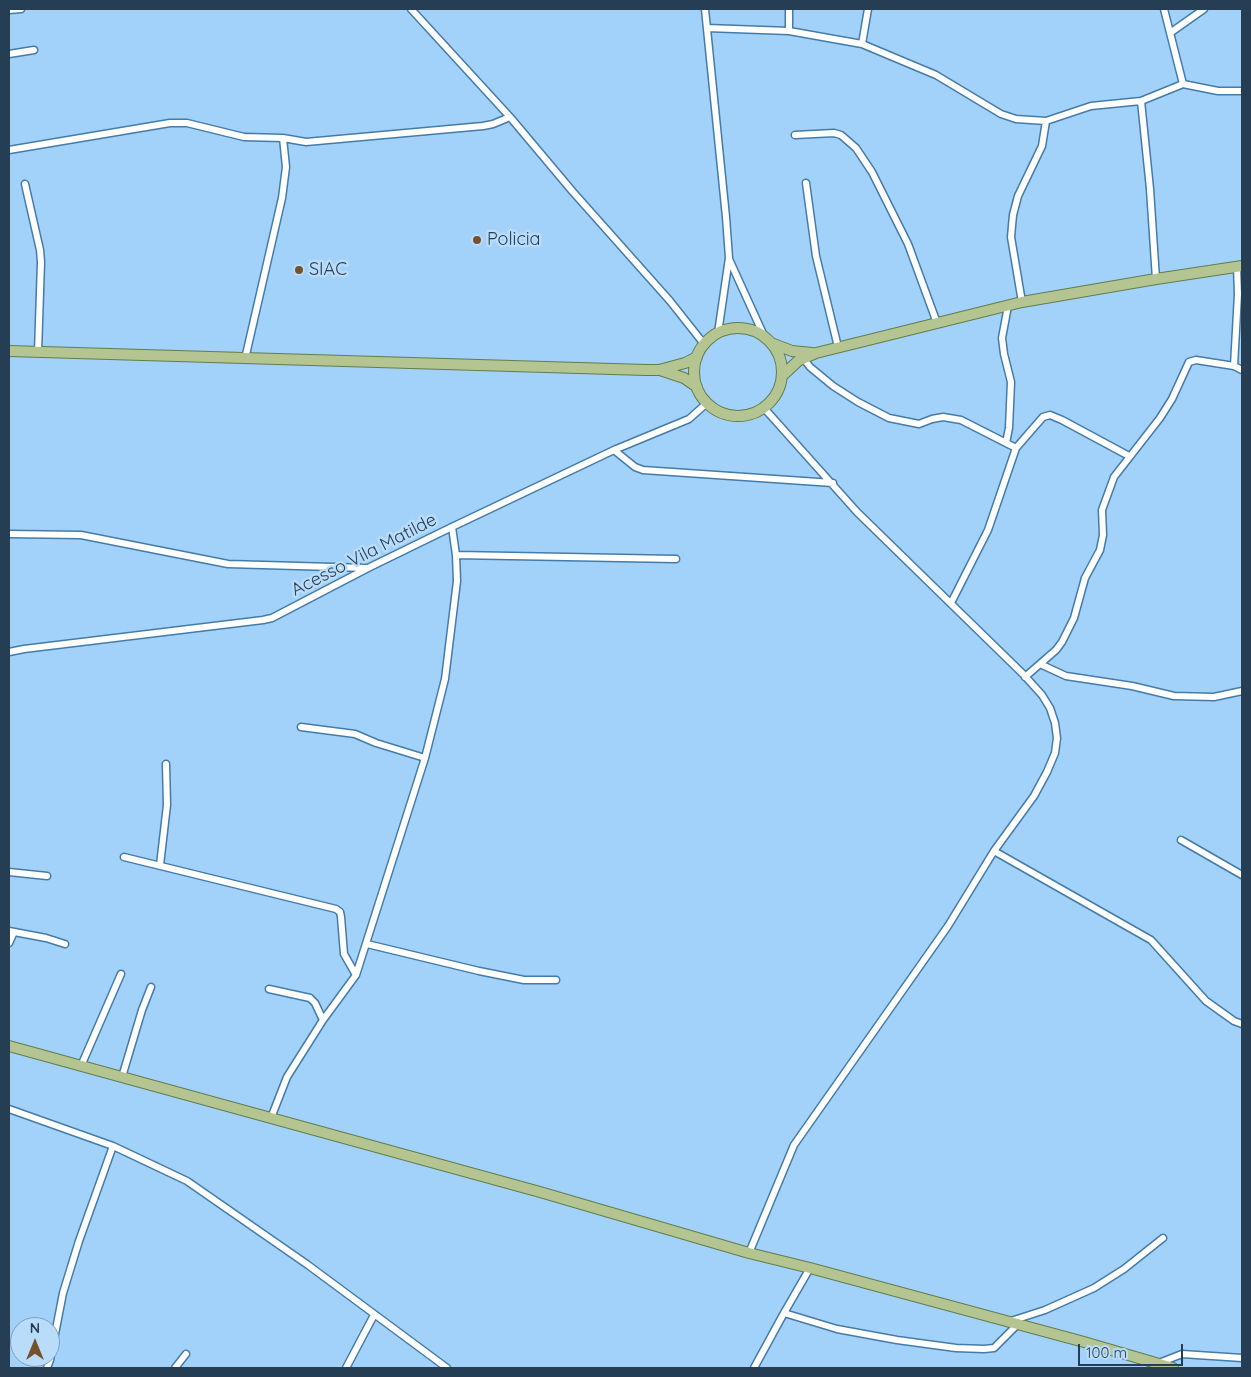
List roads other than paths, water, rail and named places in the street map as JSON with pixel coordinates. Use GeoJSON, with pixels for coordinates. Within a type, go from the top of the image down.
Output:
{"type":"FeatureCollection","features":[{"type":"Feature","properties":{"kind":"main road"},"geometry":{"type":"LineString","coordinates":[[782,376],[803,358],[816,353],[1022,302],[1240,267]]}},
{"type":"Feature","properties":{"kind":"main road"},"geometry":{"type":"LineString","coordinates":[[768,340],[776,349],[782,364],[780,388],[773,399],[764,408],[750,415],[734,416],[718,412],[707,403],[697,387],[694,371],[697,357],[704,344],[718,333],[735,328],[751,330],[792,352],[816,353]]}},
{"type":"Feature","properties":{"kind":"main road"},"geometry":{"type":"LineString","coordinates":[[9,351],[659,370],[684,378],[697,387]]}},
{"type":"Feature","properties":{"kind":"main road"},"geometry":{"type":"LineString","coordinates":[[659,370],[685,363],[697,357]]}},
{"type":"Feature","properties":{"kind":"main road"},"geometry":{"type":"LineString","coordinates":[[9,1046],[540,1192],[749,1253],[1014,1323],[1173,1368]]}},
{"type":"Feature","properties":{"kind":"street"},"geometry":{"type":"LineString","coordinates":[[9,10],[21,9]]}},
{"type":"Feature","properties":{"kind":"street"},"geometry":{"type":"LineString","coordinates":[[411,9],[510,117],[573,192],[670,301],[704,344]]}},
{"type":"Feature","properties":{"kind":"street"},"geometry":{"type":"LineString","coordinates":[[705,9],[729,258],[718,333]]}},
{"type":"Feature","properties":{"kind":"street"},"geometry":{"type":"LineString","coordinates":[[789,9],[789,31]]}},
{"type":"Feature","properties":{"kind":"street"},"geometry":{"type":"LineString","coordinates":[[862,44],[868,9]]}},
{"type":"Feature","properties":{"kind":"street"},"geometry":{"type":"LineString","coordinates":[[1164,9],[1183,84]]}},
{"type":"Feature","properties":{"kind":"street"},"geometry":{"type":"LineString","coordinates":[[1170,33],[1204,9]]}},
{"type":"Feature","properties":{"kind":"street"},"geometry":{"type":"LineString","coordinates":[[707,28],[789,31],[862,44],[936,74],[1001,114],[1016,119],[1046,121],[1090,106],[1141,101],[1183,84],[1218,91],[1242,91]]}},
{"type":"Feature","properties":{"kind":"street"},"geometry":{"type":"LineString","coordinates":[[9,54],[34,50]]}},
{"type":"Feature","properties":{"kind":"street"},"geometry":{"type":"LineString","coordinates":[[1141,101],[1150,189],[1156,279]]}},
{"type":"Feature","properties":{"kind":"street"},"geometry":{"type":"LineString","coordinates":[[9,150],[170,123],[187,123],[244,137],[283,138],[316,142],[483,126],[510,117]]}},
{"type":"Feature","properties":{"kind":"street"},"geometry":{"type":"LineString","coordinates":[[1022,302],[1011,237],[1013,215],[1018,196],[1042,146],[1046,121]]}},
{"type":"Feature","properties":{"kind":"street"},"geometry":{"type":"LineString","coordinates":[[794,135],[841,135],[856,148],[872,172],[908,244],[937,323]]}},
{"type":"Feature","properties":{"kind":"street"},"geometry":{"type":"LineString","coordinates":[[245,359],[282,198],[286,167],[283,138]]}},
{"type":"Feature","properties":{"kind":"street"},"geometry":{"type":"LineString","coordinates":[[25,184],[42,262],[38,352]]}},
{"type":"Feature","properties":{"kind":"street"},"geometry":{"type":"LineString","coordinates":[[806,184],[816,256],[838,347]]}},
{"type":"Feature","properties":{"kind":"street"},"geometry":{"type":"LineString","coordinates":[[729,258],[768,340]]}},
{"type":"Feature","properties":{"kind":"street"},"geometry":{"type":"LineString","coordinates":[[1234,366],[1240,267]]}},
{"type":"Feature","properties":{"kind":"street"},"geometry":{"type":"LineString","coordinates":[[1006,443],[1011,382],[1002,338],[1008,306]]}},
{"type":"Feature","properties":{"kind":"street"},"geometry":{"type":"LineString","coordinates":[[803,358],[810,367],[834,386],[858,402],[889,418],[919,424],[944,417],[961,420],[1016,448]]}},
{"type":"Feature","properties":{"kind":"street"},"geometry":{"type":"LineString","coordinates":[[1026,677],[1056,650],[1062,642],[1074,618],[1086,578],[1100,550],[1102,510],[1114,478],[1160,418],[1172,399],[1189,362],[1196,360],[1234,366],[1242,370]]}},
{"type":"Feature","properties":{"kind":"street","name":"Acesso Vila Matilde"},"geometry":{"type":"LineString","coordinates":[[9,652],[272,618],[452,527],[614,450],[689,418],[707,403]]}},
{"type":"Feature","properties":{"kind":"street"},"geometry":{"type":"LineString","coordinates":[[749,1253],[794,1145],[948,926],[994,851],[1034,796],[1055,752],[1057,738],[1050,708],[1042,695],[1026,677],[857,512],[764,408]]}},
{"type":"Feature","properties":{"kind":"street"},"geometry":{"type":"LineString","coordinates":[[951,603],[988,530],[1016,448],[1043,417],[1050,415],[1062,420],[1130,456]]}},
{"type":"Feature","properties":{"kind":"street"},"geometry":{"type":"LineString","coordinates":[[614,450],[635,468],[643,470],[833,483]]}},
{"type":"Feature","properties":{"kind":"street"},"geometry":{"type":"LineString","coordinates":[[270,1118],[287,1077],[323,1020],[356,975],[425,758],[445,679],[457,581],[452,527]]}},
{"type":"Feature","properties":{"kind":"street"},"geometry":{"type":"LineString","coordinates":[[9,534],[81,535],[228,564],[368,568]]}},
{"type":"Feature","properties":{"kind":"street"},"geometry":{"type":"LineString","coordinates":[[456,555],[676,559]]}},
{"type":"Feature","properties":{"kind":"street"},"geometry":{"type":"LineString","coordinates":[[1040,664],[1066,676],[1132,686],[1174,696],[1214,698],[1242,691]]}},
{"type":"Feature","properties":{"kind":"street"},"geometry":{"type":"LineString","coordinates":[[301,727],[345,732],[425,758]]}},
{"type":"Feature","properties":{"kind":"street"},"geometry":{"type":"LineString","coordinates":[[160,865],[167,805],[166,764]]}},
{"type":"Feature","properties":{"kind":"street"},"geometry":{"type":"LineString","coordinates":[[1181,840],[1242,875]]}},
{"type":"Feature","properties":{"kind":"street"},"geometry":{"type":"LineString","coordinates":[[994,851],[1151,940],[1206,1001],[1234,1021],[1242,1024]]}},
{"type":"Feature","properties":{"kind":"street"},"geometry":{"type":"LineString","coordinates":[[124,857],[336,909],[340,912],[341,917],[344,954],[356,975]]}},
{"type":"Feature","properties":{"kind":"street"},"geometry":{"type":"LineString","coordinates":[[9,872],[47,876]]}},
{"type":"Feature","properties":{"kind":"street"},"geometry":{"type":"LineString","coordinates":[[9,943],[11,932],[46,938],[65,944]]}},
{"type":"Feature","properties":{"kind":"street"},"geometry":{"type":"LineString","coordinates":[[367,944],[479,972],[524,980],[556,980]]}},
{"type":"Feature","properties":{"kind":"street"},"geometry":{"type":"LineString","coordinates":[[81,1066],[121,974]]}},
{"type":"Feature","properties":{"kind":"street"},"geometry":{"type":"LineString","coordinates":[[122,1077],[142,1010],[151,987]]}},
{"type":"Feature","properties":{"kind":"street"},"geometry":{"type":"LineString","coordinates":[[269,989],[310,998],[315,1003],[323,1020]]}},
{"type":"Feature","properties":{"kind":"street"},"geometry":{"type":"LineString","coordinates":[[9,1109],[113,1146],[187,1181],[308,1265],[447,1368]]}},
{"type":"Feature","properties":{"kind":"street"},"geometry":{"type":"LineString","coordinates":[[47,1368],[63,1294],[78,1241],[113,1146]]}},
{"type":"Feature","properties":{"kind":"street"},"geometry":{"type":"LineString","coordinates":[[784,1313],[837,1329],[897,1340],[966,1348],[994,1348],[1014,1323],[1094,1288],[1124,1269],[1162,1238]]}},
{"type":"Feature","properties":{"kind":"street"},"geometry":{"type":"LineString","coordinates":[[754,1368],[810,1268]]}},
{"type":"Feature","properties":{"kind":"street"},"geometry":{"type":"LineString","coordinates":[[346,1368],[374,1315]]}},
{"type":"Feature","properties":{"kind":"street"},"geometry":{"type":"LineString","coordinates":[[175,1368],[186,1354]]}},
{"type":"Feature","properties":{"kind":"street"},"geometry":{"type":"LineString","coordinates":[[1159,1363],[1182,1354],[1242,1358]]}},
{"type":"Feature","properties":{"kind":"place","name":"Policia"},"geometry":{"type":"Point","coordinates":[477,240]}},
{"type":"Feature","properties":{"kind":"place","name":"SIAC"},"geometry":{"type":"Point","coordinates":[299,270]}}]}
